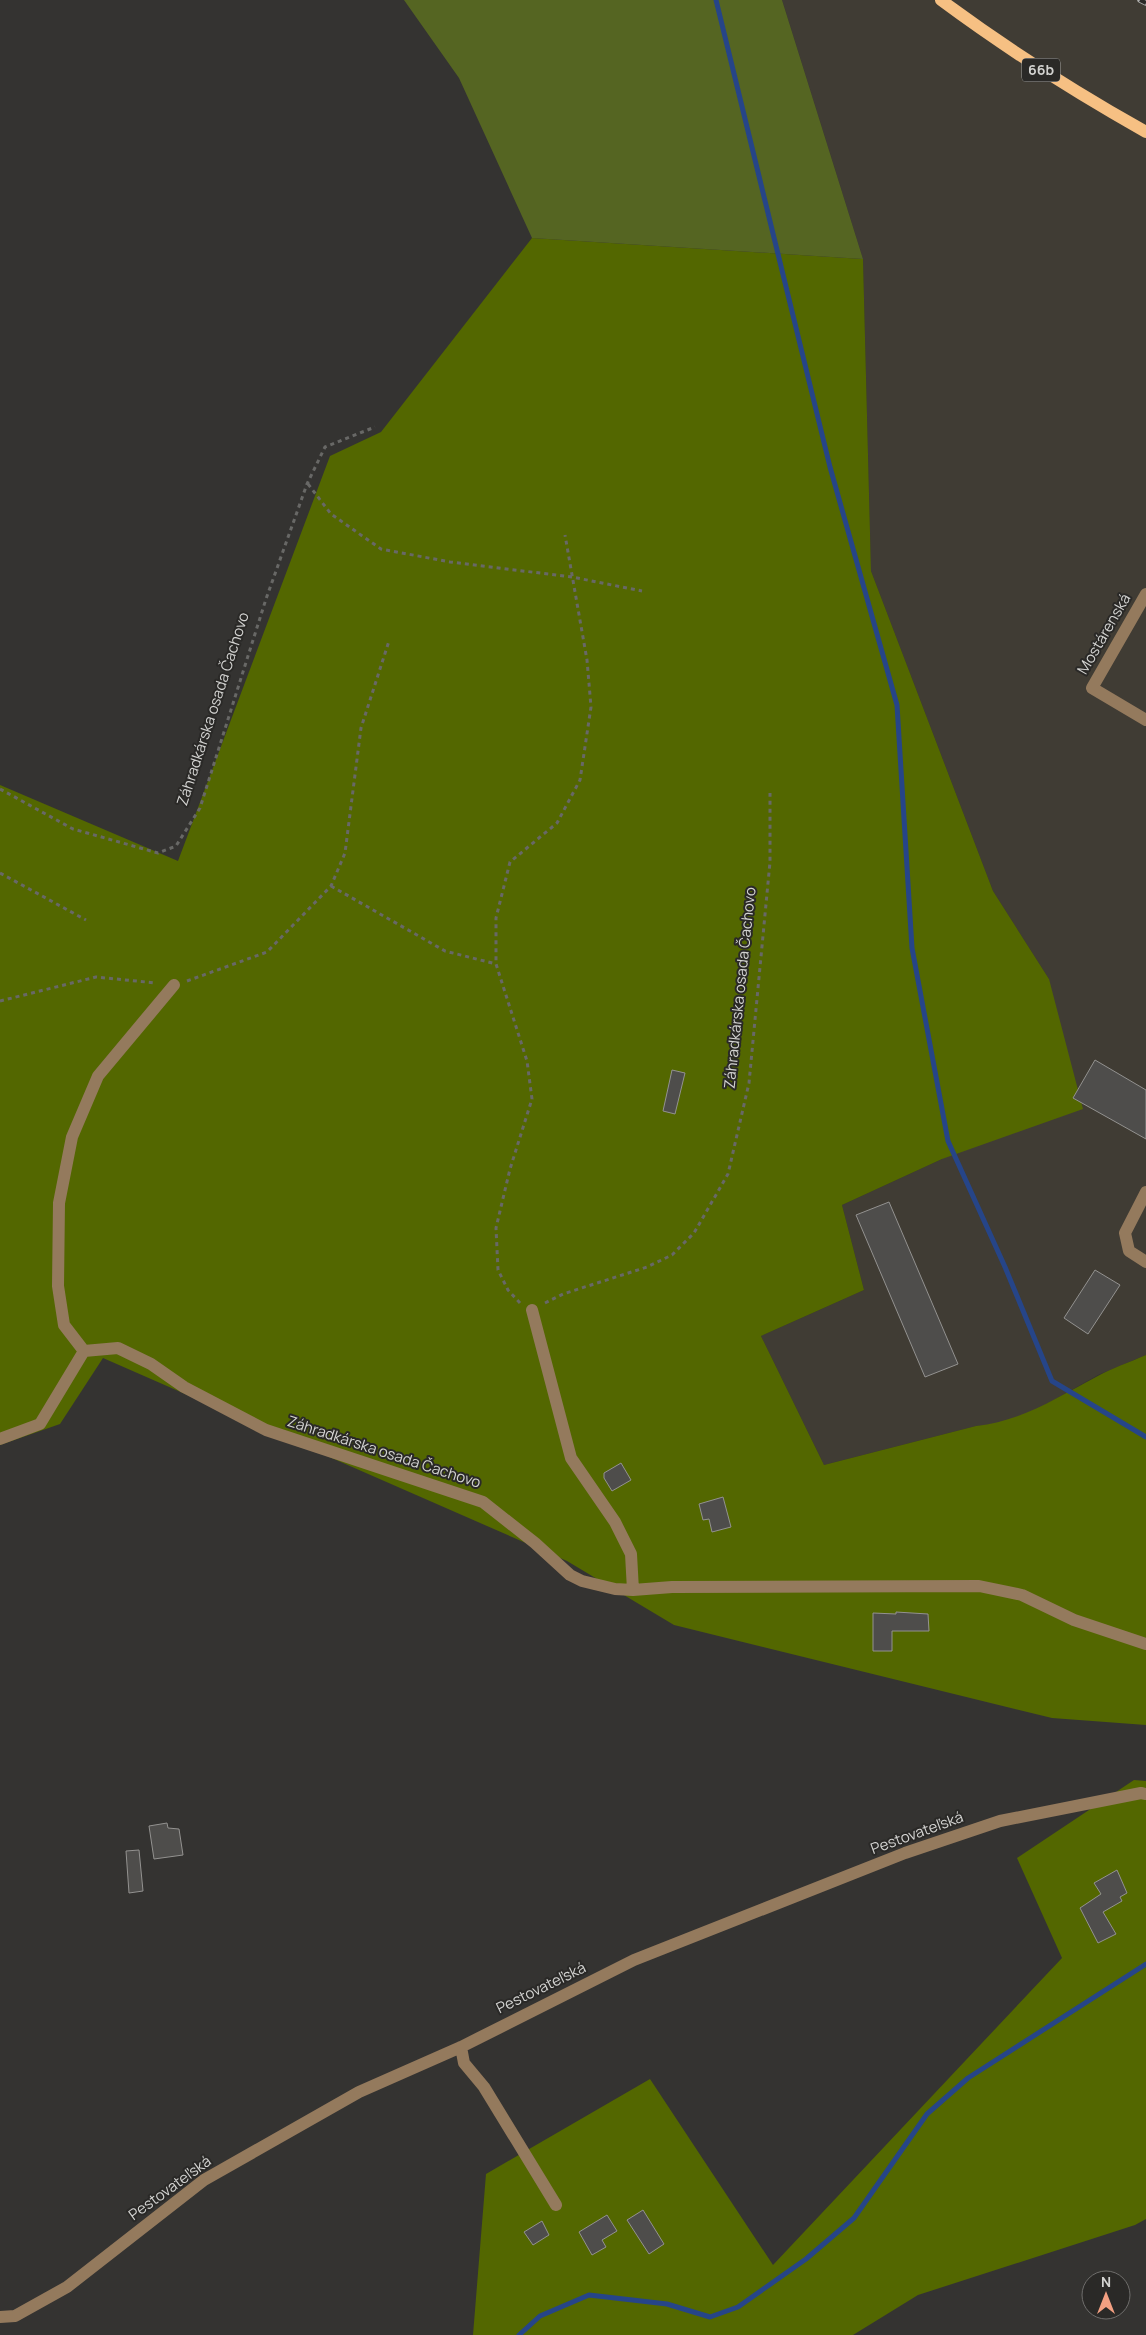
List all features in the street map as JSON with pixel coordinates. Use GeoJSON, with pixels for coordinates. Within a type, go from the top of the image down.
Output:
{"type":"FeatureCollection","features":[{"type":"Feature","properties":{"kind":"main road","name":"66b"},"geometry":{"type":"LineString","coordinates":[[941,0],[997,41],[1082,96],[1146,132]]}},
{"type":"Feature","properties":{"kind":"street","name":"Mostárenská"},"geometry":{"type":"LineString","coordinates":[[1146,594],[1092,688],[1146,720]]}},
{"type":"Feature","properties":{"kind":"street"},"geometry":{"type":"LineString","coordinates":[[0,1439],[40,1424],[84,1351],[64,1325],[58,1286],[59,1203],[72,1137],[98,1076],[174,985]]}},
{"type":"Feature","properties":{"kind":"street"},"geometry":{"type":"LineString","coordinates":[[1146,1192],[1125,1233],[1129,1252],[1146,1262]]}},
{"type":"Feature","properties":{"kind":"street"},"geometry":{"type":"LineString","coordinates":[[532,1310],[571,1458],[615,1522],[631,1554],[633,1590]]}},
{"type":"Feature","properties":{"kind":"street","name":"Záhradkárska osada Čachovo"},"geometry":{"type":"LineString","coordinates":[[84,1351],[118,1348],[151,1364],[184,1387],[266,1430],[484,1502],[535,1543],[570,1575],[582,1581],[616,1589],[633,1590],[691,1587],[979,1586],[1022,1595],[1074,1620],[1146,1644]]}},
{"type":"Feature","properties":{"kind":"street","name":"Pestovateľská"},"geometry":{"type":"LineString","coordinates":[[0,2317],[15,2316],[67,2287],[204,2180],[359,2092],[461,2047],[634,1960],[905,1853],[1000,1821],[1141,1793],[1146,1794]]}},
{"type":"Feature","properties":{"kind":"street"},"geometry":{"type":"LineString","coordinates":[[461,2047],[464,2064],[484,2087],[556,2205]]}},
{"type":"Feature","properties":{"kind":"path","name":"Záhradkárska osada Čachovo"},"geometry":{"type":"LineString","coordinates":[[0,789],[73,829],[158,853],[176,846],[200,808],[266,599],[307,484],[325,448],[375,427]]}},
{"type":"Feature","properties":{"kind":"path"},"geometry":{"type":"LineString","coordinates":[[307,484],[331,514],[382,549],[450,562],[572,577],[642,591]]}},
{"type":"Feature","properties":{"kind":"path"},"geometry":{"type":"LineString","coordinates":[[532,1310],[517,1300],[508,1290],[498,1270],[496,1252],[496,1228],[510,1169],[532,1099],[527,1061],[496,964],[496,918],[510,862],[557,823],[580,780],[591,707],[587,660],[565,536]]}},
{"type":"Feature","properties":{"kind":"path"},"geometry":{"type":"LineString","coordinates":[[0,1001],[96,977],[174,985],[267,952],[331,886],[345,853],[361,728],[389,640]]}},
{"type":"Feature","properties":{"kind":"path","name":"Záhradkárska osada Čachovo"},"geometry":{"type":"LineString","coordinates":[[532,1310],[563,1294],[647,1267],[672,1255],[694,1233],[728,1174],[749,1083],[770,862],[770,793]]}},
{"type":"Feature","properties":{"kind":"path"},"geometry":{"type":"LineString","coordinates":[[0,873],[86,920]]}},
{"type":"Feature","properties":{"kind":"path"},"geometry":{"type":"LineString","coordinates":[[331,886],[445,951],[496,964]]}},
{"type":"Feature","properties":{"kind":"shaded area"},"geometry":{"type":"Polygon","coordinates":[[[782,0],[1146,0],[1146,1355],[1098,1375],[1038,1409],[999,1424],[976,1426],[824,1465],[761,1336],[864,1290],[842,1205],[942,1159],[1049,979],[993,891],[871,571],[863,259],[782,0]]]}},
{"type":"Feature","properties":{"kind":"green space"},"geometry":{"type":"Polygon","coordinates":[[[404,0],[782,0],[863,259],[532,238],[459,78],[404,0]]]}},
{"type":"Feature","properties":{"kind":"green space"},"geometry":{"type":"Polygon","coordinates":[[[532,238],[863,259],[871,571],[993,891],[1049,979],[1083,1109],[942,1159],[842,1205],[864,1290],[761,1336],[824,1465],[1024,1414],[1102,1374],[1146,1355],[1146,1725],[1052,1718],[674,1625],[567,1561],[103,1358],[60,1424],[0,1445],[0,785],[178,861],[330,456],[381,432],[532,238]]]}},
{"type":"Feature","properties":{"kind":"green space"},"geometry":{"type":"Polygon","coordinates":[[[1134,1780],[1146,1781],[1146,2219],[1135,2225],[918,2295],[853,2335],[473,2335],[486,2174],[650,2079],[773,2265],[1062,1958],[1017,1858],[1134,1780]]]}},
{"type":"Feature","properties":{"kind":"building"},"geometry":{"type":"Polygon","coordinates":[[[1095,1060],[1146,1090],[1146,1139],[1073,1098],[1095,1060]]]}},
{"type":"Feature","properties":{"kind":"building"},"geometry":{"type":"Polygon","coordinates":[[[672,1070],[685,1073],[675,1114],[663,1111],[672,1070]]]}},
{"type":"Feature","properties":{"kind":"building"},"geometry":{"type":"Polygon","coordinates":[[[889,1202],[958,1364],[925,1377],[856,1215],[889,1202]]]}},
{"type":"Feature","properties":{"kind":"building"},"geometry":{"type":"Polygon","coordinates":[[[1095,1270],[1120,1285],[1088,1334],[1064,1318],[1095,1270]]]}},
{"type":"Feature","properties":{"kind":"building"},"geometry":{"type":"Polygon","coordinates":[[[621,1463],[631,1480],[612,1491],[604,1478],[604,1473],[621,1463]]]}},
{"type":"Feature","properties":{"kind":"building"},"geometry":{"type":"Polygon","coordinates":[[[723,1497],[731,1527],[712,1532],[709,1519],[703,1520],[699,1504],[723,1497]]]}},
{"type":"Feature","properties":{"kind":"building"},"geometry":{"type":"Polygon","coordinates":[[[896,1612],[928,1614],[929,1631],[892,1631],[892,1651],[873,1651],[873,1613],[896,1614],[896,1612]]]}},
{"type":"Feature","properties":{"kind":"building"},"geometry":{"type":"Polygon","coordinates":[[[167,1823],[168,1828],[179,1829],[183,1855],[154,1859],[149,1826],[167,1823]]]}},
{"type":"Feature","properties":{"kind":"building"},"geometry":{"type":"Polygon","coordinates":[[[139,1850],[143,1891],[129,1893],[126,1851],[139,1850]]]}},
{"type":"Feature","properties":{"kind":"building"},"geometry":{"type":"Polygon","coordinates":[[[1117,1870],[1127,1893],[1120,1897],[1122,1901],[1103,1912],[1116,1934],[1098,1943],[1080,1908],[1101,1894],[1094,1883],[1117,1870]]]}},
{"type":"Feature","properties":{"kind":"building"},"geometry":{"type":"Polygon","coordinates":[[[643,2210],[664,2244],[649,2254],[627,2220],[643,2210]]]}},
{"type":"Feature","properties":{"kind":"building"},"geometry":{"type":"Polygon","coordinates":[[[607,2215],[617,2231],[602,2240],[606,2247],[592,2255],[579,2232],[607,2215]]]}},
{"type":"Feature","properties":{"kind":"building"},"geometry":{"type":"Polygon","coordinates":[[[542,2221],[549,2235],[533,2245],[524,2232],[542,2221]]]}},
{"type":"Feature","properties":{"kind":"waterway"},"geometry":{"type":"LineString","coordinates":[[716,0],[830,467],[897,705],[912,948],[948,1141],[1005,1267],[1052,1381],[1146,1437]]}},
{"type":"Feature","properties":{"kind":"waterway"},"geometry":{"type":"LineString","coordinates":[[519,2335],[540,2316],[589,2295],[667,2304],[710,2317],[738,2307],[806,2259],[854,2218],[927,2114],[968,2078],[1146,1964]]}},
{"type":"Feature","properties":{"kind":"railway"},"geometry":{"type":"LineString","coordinates":[[1140,0],[1146,3]]}}]}
